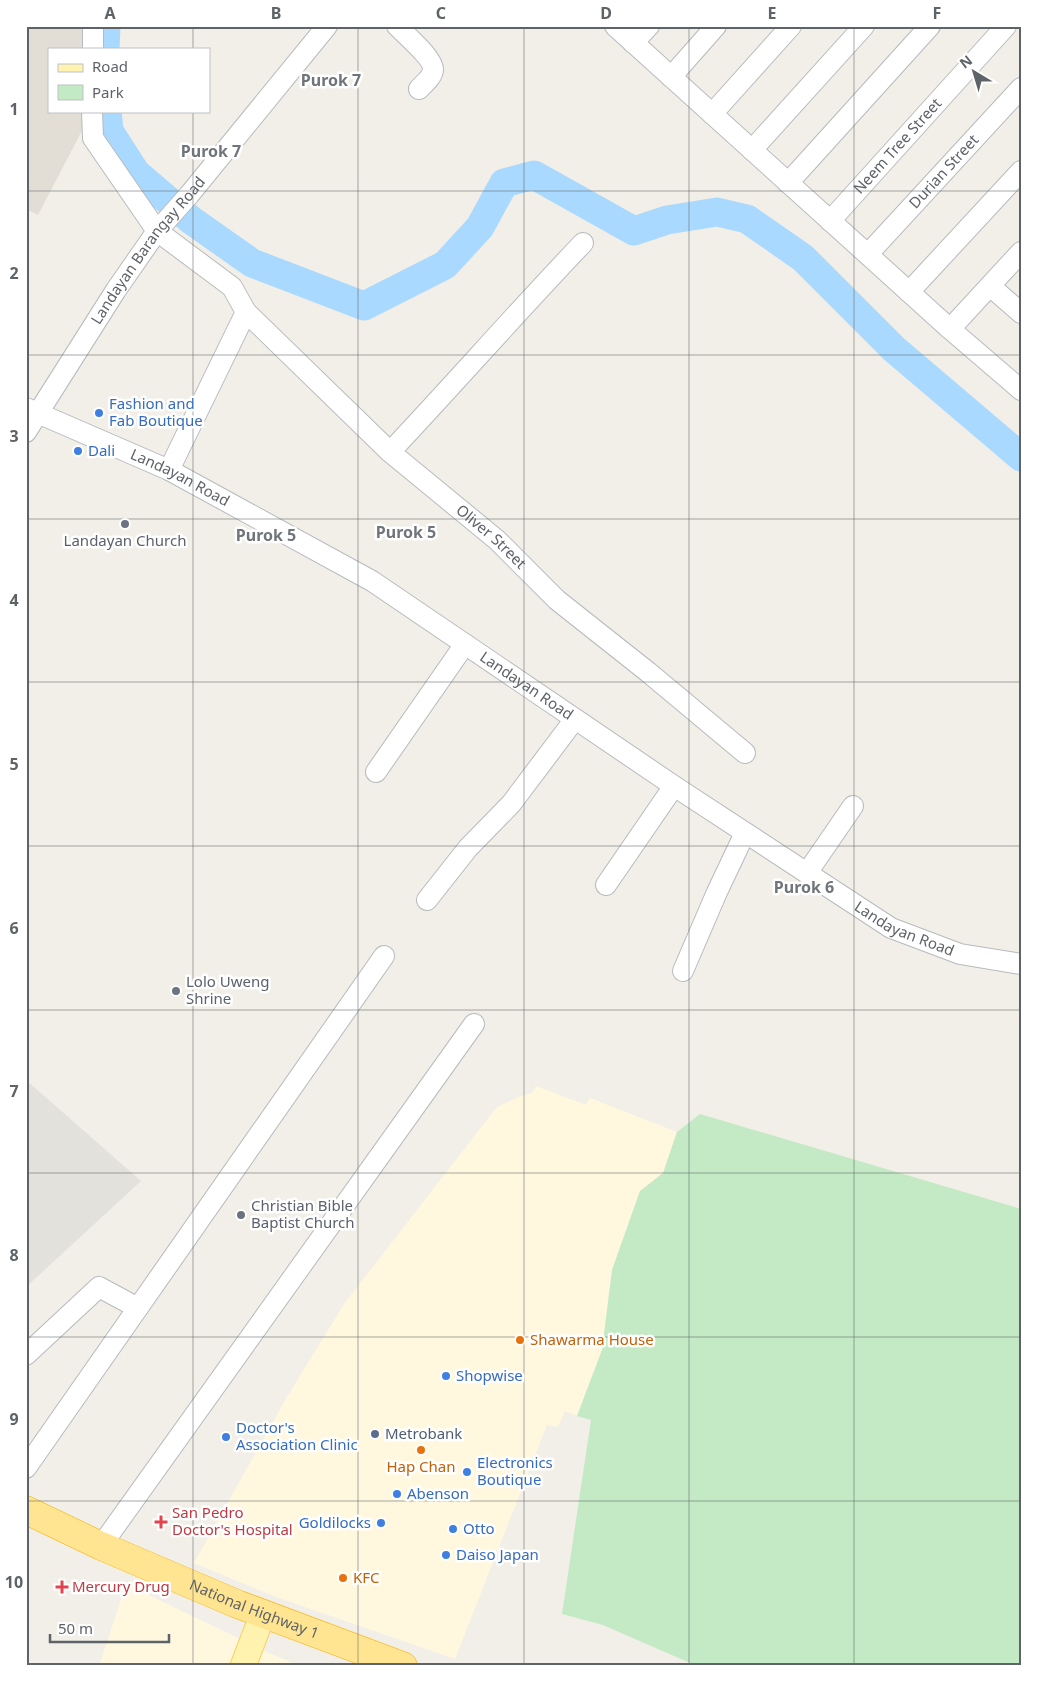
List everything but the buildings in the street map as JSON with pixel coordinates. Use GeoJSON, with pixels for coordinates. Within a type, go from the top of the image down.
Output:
{"type":"FeatureCollection","features":[{"type":"Feature","properties":{"kind":"highway","name":"National Highway 1"},"geometry":{"type":"LineString","coordinates":[[26,1510],[101,1546],[263,1614],[403,1666]]}},
{"type":"Feature","properties":{"kind":"main road"},"geometry":{"type":"LineString","coordinates":[[243,1666],[263,1614]]}},
{"type":"Feature","properties":{"kind":"street"},"geometry":{"type":"LineString","coordinates":[[93,26],[93,48]]}},
{"type":"Feature","properties":{"kind":"street","name":"Landayan Barangay Road"},"geometry":{"type":"LineString","coordinates":[[26,432],[32,411],[157,231],[195,188],[327,26]]}},
{"type":"Feature","properties":{"kind":"street"},"geometry":{"type":"LineString","coordinates":[[397,26],[428,58],[432,65],[433,72],[419,89]]}},
{"type":"Feature","properties":{"kind":"street"},"geometry":{"type":"LineString","coordinates":[[615,26],[950,329],[1021,390]]}},
{"type":"Feature","properties":{"kind":"street"},"geometry":{"type":"LineString","coordinates":[[633,43],[649,26]]}},
{"type":"Feature","properties":{"kind":"street"},"geometry":{"type":"LineString","coordinates":[[671,77],[716,26]]}},
{"type":"Feature","properties":{"kind":"street"},"geometry":{"type":"LineString","coordinates":[[712,114],[791,26]]}},
{"type":"Feature","properties":{"kind":"street"},"geometry":{"type":"LineString","coordinates":[[752,150],[864,26]]}},
{"type":"Feature","properties":{"kind":"street"},"geometry":{"type":"LineString","coordinates":[[788,182],[930,26]]}},
{"type":"Feature","properties":{"kind":"street","name":"Neem Tree Street"},"geometry":{"type":"LineString","coordinates":[[830,220],[1006,26]]}},
{"type":"Feature","properties":{"kind":"street","name":"Durian Street"},"geometry":{"type":"LineString","coordinates":[[868,254],[1021,88]]}},
{"type":"Feature","properties":{"kind":"street","name":"Oliver Street"},"geometry":{"type":"LineString","coordinates":[[92,112],[93,138],[157,231],[232,288],[246,312],[390,452],[497,540],[557,600],[745,752]]}},
{"type":"Feature","properties":{"kind":"street"},"geometry":{"type":"LineString","coordinates":[[909,292],[1021,171]]}},
{"type":"Feature","properties":{"kind":"street"},"geometry":{"type":"LineString","coordinates":[[390,452],[471,366],[526,302],[583,243]]}},
{"type":"Feature","properties":{"kind":"street"},"geometry":{"type":"LineString","coordinates":[[950,329],[1021,252]]}},
{"type":"Feature","properties":{"kind":"street"},"geometry":{"type":"LineString","coordinates":[[990,286],[1021,313]]}},
{"type":"Feature","properties":{"kind":"street"},"geometry":{"type":"LineString","coordinates":[[169,470],[246,312]]}},
{"type":"Feature","properties":{"kind":"street","name":"Landayan Road"},"geometry":{"type":"LineString","coordinates":[[32,411],[169,470],[372,581],[674,786],[891,928],[960,954],[1021,964]]}},
{"type":"Feature","properties":{"kind":"street"},"geometry":{"type":"LineString","coordinates":[[376,772],[465,644]]}},
{"type":"Feature","properties":{"kind":"street"},"geometry":{"type":"LineString","coordinates":[[427,900],[468,848],[511,804],[575,719]]}},
{"type":"Feature","properties":{"kind":"street"},"geometry":{"type":"LineString","coordinates":[[606,884],[674,786]]}},
{"type":"Feature","properties":{"kind":"street"},"geometry":{"type":"LineString","coordinates":[[807,873],[853,806]]}},
{"type":"Feature","properties":{"kind":"street"},"geometry":{"type":"LineString","coordinates":[[683,971],[745,833]]}},
{"type":"Feature","properties":{"kind":"street"},"geometry":{"type":"LineString","coordinates":[[26,1468],[384,956]]}},
{"type":"Feature","properties":{"kind":"street"},"geometry":{"type":"LineString","coordinates":[[101,1546],[474,1024]]}},
{"type":"Feature","properties":{"kind":"street"},"geometry":{"type":"LineString","coordinates":[[26,1354],[99,1286],[138,1308]]}},
{"type":"Feature","properties":{"kind":"shaded area"},"geometry":{"type":"Polygon","coordinates":[[[26,26],[86,26],[87,48],[48,48],[48,112],[88,112],[88,119],[38,215],[26,209],[26,26]]]}},
{"type":"Feature","properties":{"kind":"shaded area"},"geometry":{"type":"Polygon","coordinates":[[[26,1080],[141,1181],[26,1287],[26,1080]]]}},
{"type":"Feature","properties":{"kind":"shaded area","name":"Shopwise"},"geometry":{"type":"Polygon","coordinates":[[[536,1086],[586,1105],[590,1098],[677,1132],[663,1173],[640,1191],[612,1270],[602,1350],[577,1416],[565,1411],[558,1427],[547,1425],[455,1659],[276,1597],[194,1563],[284,1402],[344,1304],[497,1107],[532,1093],[536,1086]]]}},
{"type":"Feature","properties":{"kind":"shaded area"},"geometry":{"type":"Polygon","coordinates":[[[126,1584],[267,1652],[300,1666],[99,1666],[126,1584]]]}},
{"type":"Feature","properties":{"kind":"green space"},"geometry":{"type":"Polygon","coordinates":[[[700,1114],[1021,1209],[1021,1666],[697,1666],[603,1625],[562,1614],[591,1420],[577,1416],[602,1350],[612,1270],[640,1191],[663,1173],[677,1132],[700,1114]]]}},
{"type":"Feature","properties":{"kind":"waterway"},"geometry":{"type":"LineString","coordinates":[[105,48],[106,26]]}},
{"type":"Feature","properties":{"kind":"waterway"},"geometry":{"type":"LineString","coordinates":[[107,112],[109,131],[136,173],[191,220],[252,263],[364,306],[445,265],[480,227],[504,183],[534,175],[634,231],[667,220],[717,212],[747,219],[803,258],[894,349],[1021,457]]}},
{"type":"Feature","properties":{"kind":"place","name":"Fashion and Fab Boutique"},"geometry":{"type":"Point","coordinates":[99,413]}},
{"type":"Feature","properties":{"kind":"place","name":"Dali"},"geometry":{"type":"Point","coordinates":[78,451]}},
{"type":"Feature","properties":{"kind":"place","name":"Landayan Church"},"geometry":{"type":"Point","coordinates":[125,524]}},
{"type":"Feature","properties":{"kind":"place","name":"Lolo Uweng Shrine"},"geometry":{"type":"Point","coordinates":[176,991]}},
{"type":"Feature","properties":{"kind":"place","name":"Christian Bible Baptist Church"},"geometry":{"type":"Point","coordinates":[241,1215]}},
{"type":"Feature","properties":{"kind":"place","name":"Shawarma House"},"geometry":{"type":"Point","coordinates":[520,1340]}},
{"type":"Feature","properties":{"kind":"place","name":"Shopwise"},"geometry":{"type":"Point","coordinates":[446,1376]}},
{"type":"Feature","properties":{"kind":"place","name":"Metrobank"},"geometry":{"type":"Point","coordinates":[375,1434]}},
{"type":"Feature","properties":{"kind":"place","name":"Doctor's Association Clinic"},"geometry":{"type":"Point","coordinates":[226,1437]}},
{"type":"Feature","properties":{"kind":"place","name":"Hap Chan"},"geometry":{"type":"Point","coordinates":[421,1450]}},
{"type":"Feature","properties":{"kind":"place","name":"Electronics Boutique"},"geometry":{"type":"Point","coordinates":[467,1472]}},
{"type":"Feature","properties":{"kind":"place","name":"Abenson"},"geometry":{"type":"Point","coordinates":[397,1494]}},
{"type":"Feature","properties":{"kind":"place","name":"San Pedro Doctor's Hospital"},"geometry":{"type":"Point","coordinates":[161,1522]}},
{"type":"Feature","properties":{"kind":"place","name":"Goldilocks"},"geometry":{"type":"Point","coordinates":[381,1523]}},
{"type":"Feature","properties":{"kind":"place","name":"Otto"},"geometry":{"type":"Point","coordinates":[453,1529]}},
{"type":"Feature","properties":{"kind":"place","name":"Daiso Japan"},"geometry":{"type":"Point","coordinates":[446,1555]}},
{"type":"Feature","properties":{"kind":"place","name":"KFC"},"geometry":{"type":"Point","coordinates":[343,1578]}},
{"type":"Feature","properties":{"kind":"place","name":"Mercury Drug"},"geometry":{"type":"Point","coordinates":[62,1587]}},
{"type":"Feature","properties":{"kind":"district","name":"Purok 7"},"geometry":{"type":"Point","coordinates":[331,80]}},
{"type":"Feature","properties":{"kind":"district","name":"Purok 7"},"geometry":{"type":"Point","coordinates":[211,151]}},
{"type":"Feature","properties":{"kind":"district","name":"Purok 5"},"geometry":{"type":"Point","coordinates":[406,532]}},
{"type":"Feature","properties":{"kind":"district","name":"Purok 5"},"geometry":{"type":"Point","coordinates":[266,535]}},
{"type":"Feature","properties":{"kind":"district","name":"Purok 6"},"geometry":{"type":"Point","coordinates":[804,887]}}]}
